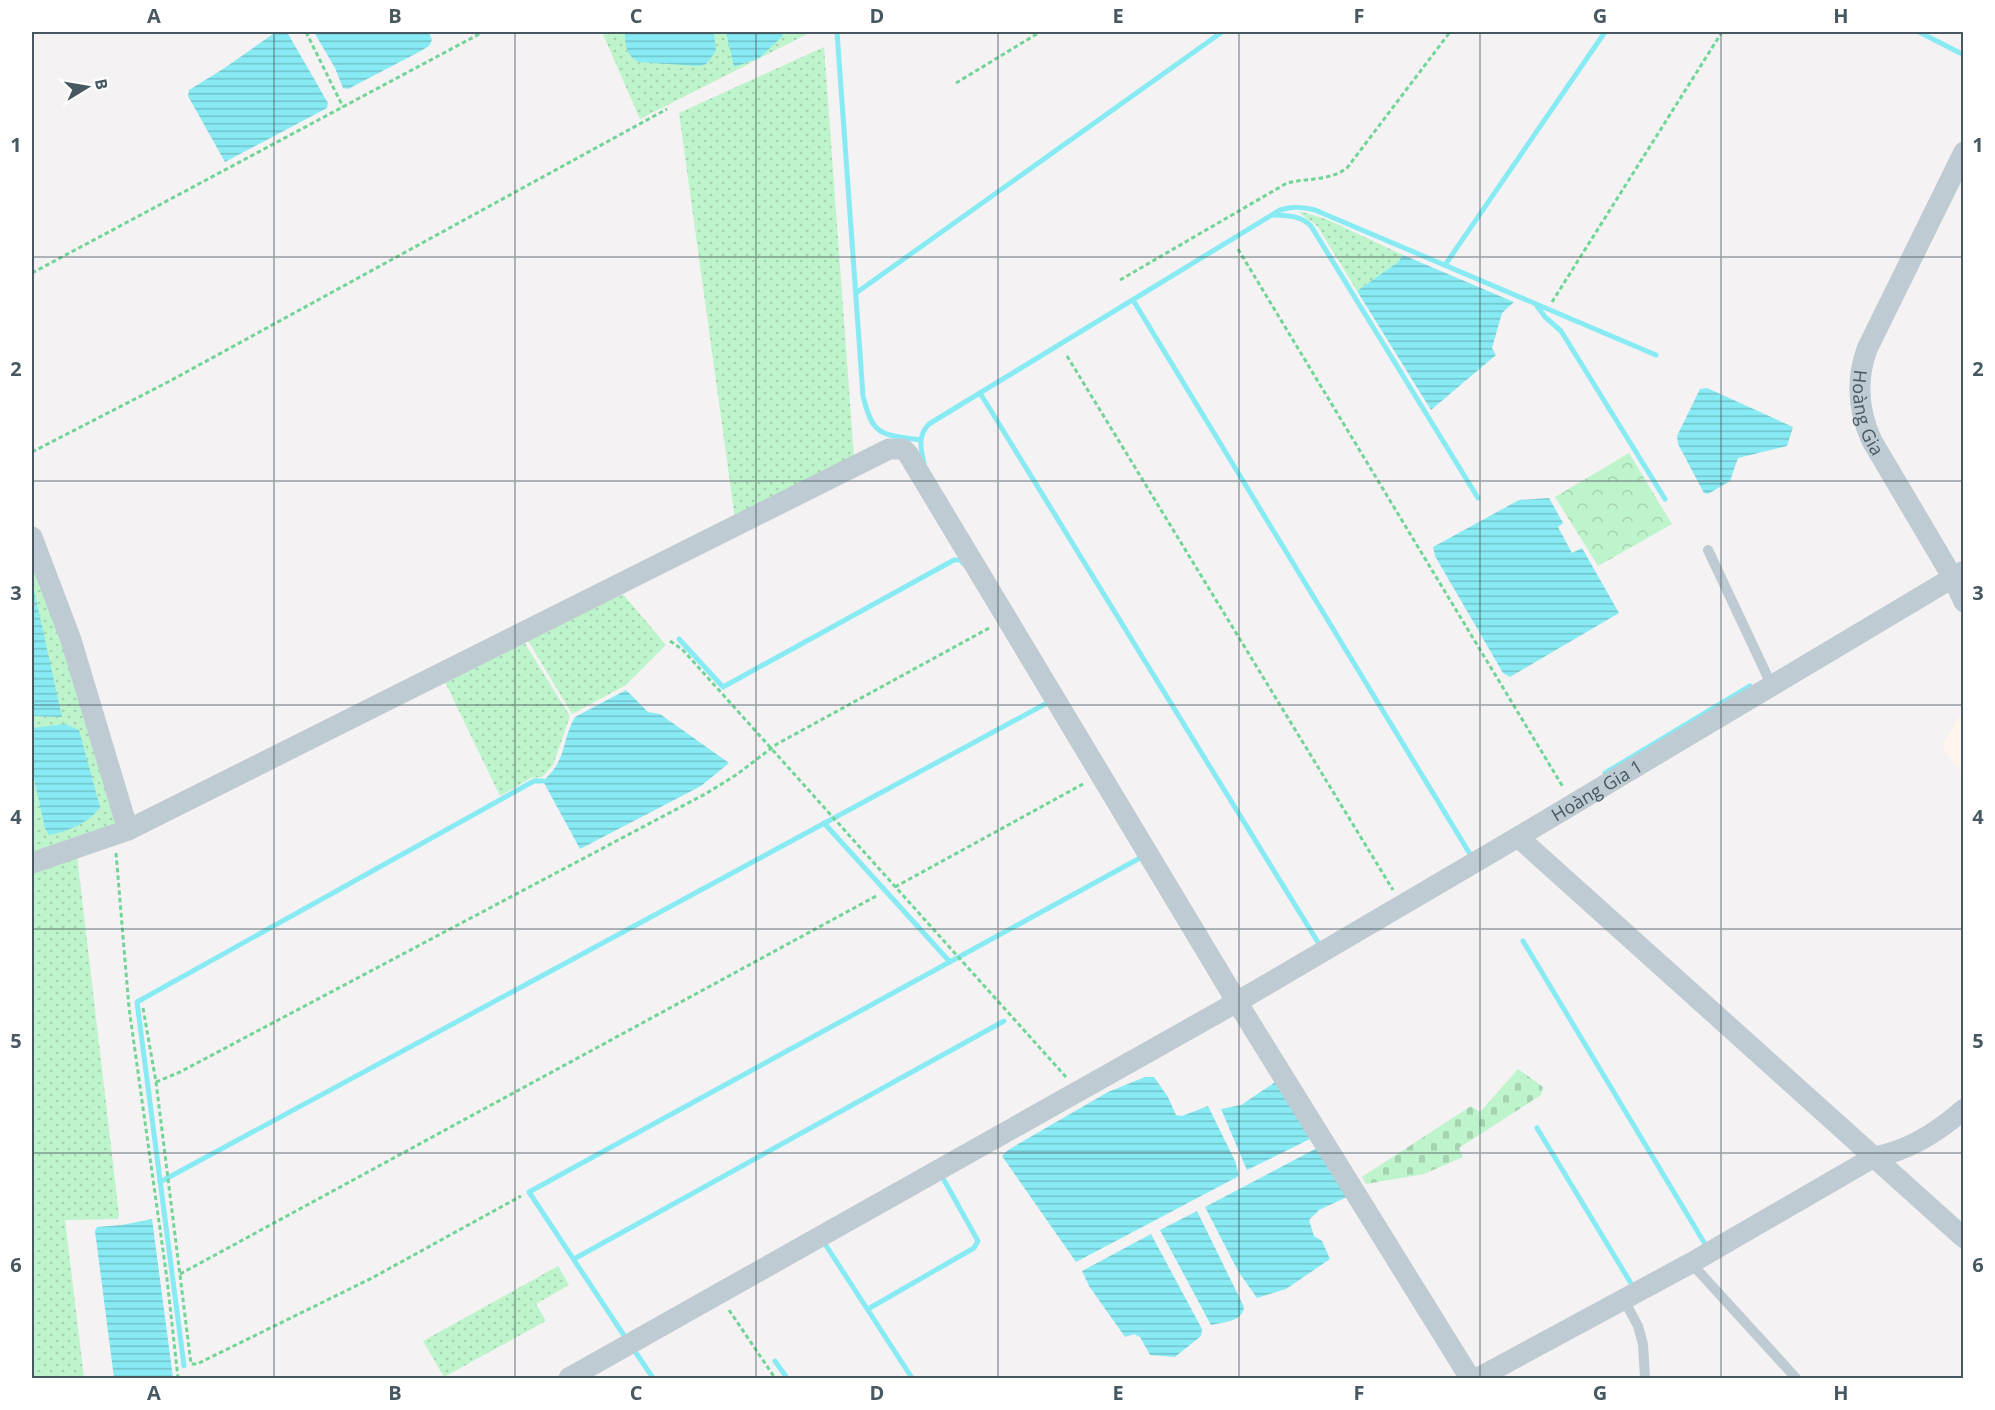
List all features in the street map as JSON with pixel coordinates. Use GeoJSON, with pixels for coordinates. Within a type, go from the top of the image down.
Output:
{"type":"FeatureCollection","features":[{"type":"Feature","properties":{"kind":"street","name":"Hoàng Gia"},"geometry":{"type":"LineString","coordinates":[[1964,152],[1867,349],[1859,380],[1865,423],[1872,441],[1958,574],[1964,602]]}},
{"type":"Feature","properties":{"kind":"street"},"geometry":{"type":"LineString","coordinates":[[32,863],[121,833],[889,449],[903,449],[1237,1002],[1470,1378]]}},
{"type":"Feature","properties":{"kind":"street"},"geometry":{"type":"LineString","coordinates":[[32,537],[71,640],[121,833]]}},
{"type":"Feature","properties":{"kind":"street","name":"Hoàng Gia 1"},"geometry":{"type":"LineString","coordinates":[[569,1378],[1237,1002],[1958,574]]}},
{"type":"Feature","properties":{"kind":"street"},"geometry":{"type":"LineString","coordinates":[[1518,837],[1964,1238]]}},
{"type":"Feature","properties":{"kind":"street"},"geometry":{"type":"LineString","coordinates":[[1478,1378],[1691,1263],[1874,1157],[1895,1153],[1911,1146],[1964,1109]]}},
{"type":"Feature","properties":{"kind":"lane"},"geometry":{"type":"LineString","coordinates":[[1708,550],[1772,686]]}},
{"type":"Feature","properties":{"kind":"lane"},"geometry":{"type":"LineString","coordinates":[[1691,1263],[1796,1378]]}},
{"type":"Feature","properties":{"kind":"lane"},"geometry":{"type":"LineString","coordinates":[[1624,1300],[1638,1326],[1645,1378]]}},
{"type":"Feature","properties":{"kind":"path"},"geometry":{"type":"LineString","coordinates":[[306,32],[343,106]]}},
{"type":"Feature","properties":{"kind":"path"},"geometry":{"type":"LineString","coordinates":[[32,273],[483,32]]}},
{"type":"Feature","properties":{"kind":"path"},"geometry":{"type":"LineString","coordinates":[[956,84],[1040,32]]}},
{"type":"Feature","properties":{"kind":"path"},"geometry":{"type":"LineString","coordinates":[[1120,280],[1287,183],[1337,175],[1347,168],[1450,32]]}},
{"type":"Feature","properties":{"kind":"path"},"geometry":{"type":"LineString","coordinates":[[1552,302],[1722,32]]}},
{"type":"Feature","properties":{"kind":"path"},"geometry":{"type":"LineString","coordinates":[[32,452],[168,382],[667,109]]}},
{"type":"Feature","properties":{"kind":"path"},"geometry":{"type":"LineString","coordinates":[[1238,249],[1573,804]]}},
{"type":"Feature","properties":{"kind":"path"},"geometry":{"type":"LineString","coordinates":[[1067,356],[1402,905]]}},
{"type":"Feature","properties":{"kind":"path"},"geometry":{"type":"LineString","coordinates":[[156,1082],[180,1072],[707,793],[736,775],[771,748],[1007,619]]}},
{"type":"Feature","properties":{"kind":"path"},"geometry":{"type":"LineString","coordinates":[[670,641],[682,650],[771,748],[1079,1092]]}},
{"type":"Feature","properties":{"kind":"path"},"geometry":{"type":"LineString","coordinates":[[895,887],[1101,775]]}},
{"type":"Feature","properties":{"kind":"path"},"geometry":{"type":"LineString","coordinates":[[121,833],[129,1008],[167,1279],[178,1378]]}},
{"type":"Feature","properties":{"kind":"path"},"geometry":{"type":"LineString","coordinates":[[180,1274],[878,895]]}},
{"type":"Feature","properties":{"kind":"path"},"geometry":{"type":"LineString","coordinates":[[143,1008],[156,1082],[191,1364],[197,1364],[372,1278],[521,1196]]}},
{"type":"Feature","properties":{"kind":"path"},"geometry":{"type":"LineString","coordinates":[[719,1294],[775,1378]]}},
{"type":"Feature","properties":{"kind":"shaded area"},"geometry":{"type":"Polygon","coordinates":[[[1963,715],[1963,775],[1942,747],[1958,718],[1963,715]]]}},
{"type":"Feature","properties":{"kind":"green space"},"geometry":{"type":"Polygon","coordinates":[[[602,32],[811,32],[640,119],[602,32]]]}},
{"type":"Feature","properties":{"kind":"green space"},"geometry":{"type":"Polygon","coordinates":[[[824,47],[854,457],[735,519],[679,113],[824,47]]]}},
{"type":"Feature","properties":{"kind":"green space"},"geometry":{"type":"Polygon","coordinates":[[[1299,211],[1326,219],[1403,255],[1398,262],[1357,291],[1318,227],[1299,211]]]}},
{"type":"Feature","properties":{"kind":"green space"},"geometry":{"type":"Polygon","coordinates":[[[1629,453],[1672,524],[1598,566],[1555,497],[1629,453]]]}},
{"type":"Feature","properties":{"kind":"green space"},"geometry":{"type":"Polygon","coordinates":[[[32,551],[119,819],[116,827],[32,857],[32,551]]]}},
{"type":"Feature","properties":{"kind":"green space"},"geometry":{"type":"Polygon","coordinates":[[[623,594],[666,645],[626,685],[572,714],[527,639],[623,594]]]}},
{"type":"Feature","properties":{"kind":"green space"},"geometry":{"type":"Polygon","coordinates":[[[524,642],[570,716],[553,765],[542,777],[531,778],[500,796],[444,680],[524,642]]]}},
{"type":"Feature","properties":{"kind":"green space"},"geometry":{"type":"Polygon","coordinates":[[[77,855],[119,1215],[118,1219],[65,1220],[84,1378],[32,1378],[32,869],[77,855]]]}},
{"type":"Feature","properties":{"kind":"green space"},"geometry":{"type":"Polygon","coordinates":[[[1518,1069],[1543,1087],[1541,1095],[1459,1148],[1463,1157],[1424,1174],[1366,1184],[1362,1177],[1471,1106],[1480,1112],[1518,1069]]]}},
{"type":"Feature","properties":{"kind":"green space"},"geometry":{"type":"Polygon","coordinates":[[[558,1266],[569,1285],[536,1304],[546,1321],[444,1377],[423,1341],[558,1266]]]}},
{"type":"Feature","properties":{"kind":"water"},"geometry":{"type":"Polygon","coordinates":[[[276,32],[287,32],[328,103],[327,108],[225,162],[188,96],[189,90],[276,32]]]}},
{"type":"Feature","properties":{"kind":"water"},"geometry":{"type":"Polygon","coordinates":[[[314,32],[429,32],[432,40],[429,46],[419,52],[348,89],[343,88],[335,68],[314,32]]]}},
{"type":"Feature","properties":{"kind":"water"},"geometry":{"type":"Polygon","coordinates":[[[625,32],[714,32],[716,51],[706,64],[699,66],[639,62],[627,50],[625,32]]]}},
{"type":"Feature","properties":{"kind":"water"},"geometry":{"type":"Polygon","coordinates":[[[726,32],[781,32],[783,36],[759,58],[734,67],[726,32]]]}},
{"type":"Feature","properties":{"kind":"water"},"geometry":{"type":"Polygon","coordinates":[[[1403,255],[1514,302],[1502,313],[1492,348],[1496,355],[1431,410],[1357,291],[1398,262],[1403,255]]]}},
{"type":"Feature","properties":{"kind":"water"},"geometry":{"type":"Polygon","coordinates":[[[1707,388],[1793,427],[1787,446],[1738,458],[1730,481],[1708,494],[1704,493],[1678,444],[1677,436],[1700,389],[1707,388]]]}},
{"type":"Feature","properties":{"kind":"water"},"geometry":{"type":"Polygon","coordinates":[[[1549,498],[1563,523],[1558,527],[1572,553],[1582,548],[1619,613],[1510,677],[1503,673],[1435,556],[1433,547],[1519,500],[1549,498]]]}},
{"type":"Feature","properties":{"kind":"water"},"geometry":{"type":"Polygon","coordinates":[[[32,583],[33,585],[62,717],[32,716],[32,583]]]}},
{"type":"Feature","properties":{"kind":"water"},"geometry":{"type":"Polygon","coordinates":[[[626,690],[648,712],[660,714],[729,763],[701,786],[580,849],[543,781],[557,765],[575,717],[626,690]]]}},
{"type":"Feature","properties":{"kind":"water"},"geometry":{"type":"Polygon","coordinates":[[[65,724],[79,730],[100,807],[78,826],[49,835],[45,828],[32,770],[32,728],[65,724]]]}},
{"type":"Feature","properties":{"kind":"water"},"geometry":{"type":"Polygon","coordinates":[[[1145,1077],[1154,1077],[1168,1097],[1176,1115],[1182,1116],[1208,1106],[1235,1161],[1239,1176],[1076,1262],[1002,1156],[1008,1150],[1108,1092],[1145,1077]]]}},
{"type":"Feature","properties":{"kind":"water"},"geometry":{"type":"Polygon","coordinates":[[[1277,1081],[1312,1138],[1247,1170],[1221,1109],[1241,1105],[1277,1081]]]}},
{"type":"Feature","properties":{"kind":"water"},"geometry":{"type":"Polygon","coordinates":[[[1317,1148],[1347,1197],[1319,1210],[1309,1220],[1314,1236],[1322,1241],[1330,1259],[1286,1289],[1257,1298],[1238,1271],[1205,1207],[1317,1148]]]}},
{"type":"Feature","properties":{"kind":"water"},"geometry":{"type":"Polygon","coordinates":[[[1197,1211],[1244,1307],[1240,1316],[1227,1322],[1211,1325],[1160,1230],[1197,1211]]]}},
{"type":"Feature","properties":{"kind":"water"},"geometry":{"type":"Polygon","coordinates":[[[152,1219],[173,1378],[114,1378],[95,1231],[97,1227],[152,1219]]]}},
{"type":"Feature","properties":{"kind":"water"},"geometry":{"type":"Polygon","coordinates":[[[1151,1234],[1202,1329],[1201,1336],[1175,1357],[1150,1355],[1140,1337],[1134,1334],[1125,1337],[1089,1286],[1082,1271],[1151,1234]]]}},
{"type":"Feature","properties":{"kind":"waterway"},"geometry":{"type":"LineString","coordinates":[[837,32],[863,396],[871,419],[881,431],[920,440]]}},
{"type":"Feature","properties":{"kind":"waterway"},"geometry":{"type":"LineString","coordinates":[[856,293],[1222,32]]}},
{"type":"Feature","properties":{"kind":"waterway"},"geometry":{"type":"LineString","coordinates":[[1445,265],[1605,32]]}},
{"type":"Feature","properties":{"kind":"waterway"},"geometry":{"type":"LineString","coordinates":[[1919,32],[1964,55]]}},
{"type":"Feature","properties":{"kind":"waterway"},"geometry":{"type":"LineString","coordinates":[[924,464],[921,438],[929,424],[1280,210],[1289,208],[1315,210],[1656,355]]}},
{"type":"Feature","properties":{"kind":"waterway"},"geometry":{"type":"LineString","coordinates":[[1273,215],[1298,218],[1311,226],[1478,498]]}},
{"type":"Feature","properties":{"kind":"waterway"},"geometry":{"type":"LineString","coordinates":[[1133,300],[1470,854]]}},
{"type":"Feature","properties":{"kind":"waterway"},"geometry":{"type":"LineString","coordinates":[[1537,306],[1545,317],[1561,331],[1665,499]]}},
{"type":"Feature","properties":{"kind":"waterway"},"geometry":{"type":"LineString","coordinates":[[980,393],[1319,944]]}},
{"type":"Feature","properties":{"kind":"waterway"},"geometry":{"type":"LineString","coordinates":[[679,639],[723,687],[954,560],[961,560],[963,563]]}},
{"type":"Feature","properties":{"kind":"waterway"},"geometry":{"type":"LineString","coordinates":[[1605,773],[1750,686]]}},
{"type":"Feature","properties":{"kind":"waterway"},"geometry":{"type":"LineString","coordinates":[[160,1182],[1047,703]]}},
{"type":"Feature","properties":{"kind":"waterway"},"geometry":{"type":"LineString","coordinates":[[184,1366],[137,1002],[534,781],[543,781]]}},
{"type":"Feature","properties":{"kind":"waterway"},"geometry":{"type":"LineString","coordinates":[[824,823],[950,962]]}},
{"type":"Feature","properties":{"kind":"waterway"},"geometry":{"type":"LineString","coordinates":[[627,1340],[529,1192],[1140,858]]}},
{"type":"Feature","properties":{"kind":"waterway"},"geometry":{"type":"LineString","coordinates":[[1523,941],[1705,1244]]}},
{"type":"Feature","properties":{"kind":"waterway"},"geometry":{"type":"LineString","coordinates":[[574,1259],[1004,1021]]}},
{"type":"Feature","properties":{"kind":"waterway"},"geometry":{"type":"LineString","coordinates":[[1537,1128],[1632,1285]]}},
{"type":"Feature","properties":{"kind":"waterway"},"geometry":{"type":"LineString","coordinates":[[868,1309],[974,1248],[978,1241],[944,1180]]}},
{"type":"Feature","properties":{"kind":"waterway"},"geometry":{"type":"LineString","coordinates":[[825,1244],[912,1378]]}},
{"type":"Feature","properties":{"kind":"waterway"},"geometry":{"type":"LineString","coordinates":[[632,1347],[653,1378]]}},
{"type":"Feature","properties":{"kind":"waterway"},"geometry":{"type":"LineString","coordinates":[[775,1361],[787,1378]]}}]}
